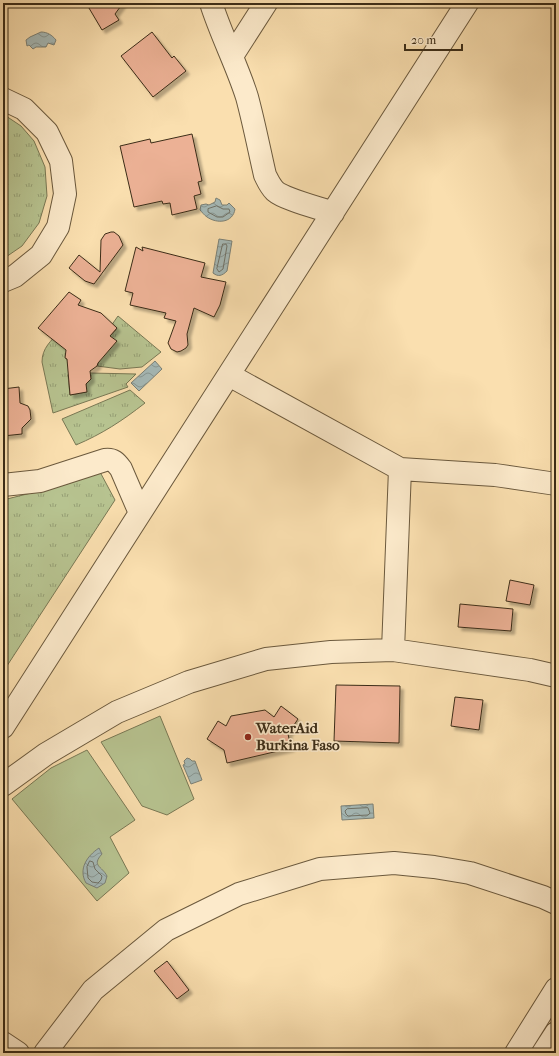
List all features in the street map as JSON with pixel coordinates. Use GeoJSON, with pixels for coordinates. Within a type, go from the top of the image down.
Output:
{"type":"FeatureCollection","features":[{"type":"Feature","properties":{"kind":"street"},"geometry":{"type":"LineString","coordinates":[[211,3],[218,26],[232,56],[247,97],[265,175],[270,186],[276,192],[286,197],[333,213]]}},
{"type":"Feature","properties":{"kind":"street"},"geometry":{"type":"LineString","coordinates":[[232,56],[266,3]]}},
{"type":"Feature","properties":{"kind":"street"},"geometry":{"type":"LineString","coordinates":[[3,727],[467,3]]}},
{"type":"Feature","properties":{"kind":"street"},"geometry":{"type":"LineString","coordinates":[[3,99],[24,109],[47,132],[61,162],[65,194],[58,227],[41,255],[16,276],[3,281]]}},
{"type":"Feature","properties":{"kind":"street"},"geometry":{"type":"LineString","coordinates":[[229,375],[400,469],[495,475],[556,484]]}},
{"type":"Feature","properties":{"kind":"street"},"geometry":{"type":"LineString","coordinates":[[3,485],[40,480],[112,459],[121,468],[140,513]]}},
{"type":"Feature","properties":{"kind":"street"},"geometry":{"type":"LineString","coordinates":[[393,650],[400,469]]}},
{"type":"Feature","properties":{"kind":"street"},"geometry":{"type":"LineString","coordinates":[[3,785],[46,754],[117,712],[189,682],[266,659],[332,652],[393,650],[530,670],[556,676]]}},
{"type":"Feature","properties":{"kind":"street"},"geometry":{"type":"LineString","coordinates":[[46,1053],[93,990],[166,930],[239,894],[320,869],[394,863],[434,867],[470,873],[543,897],[556,903]]}},
{"type":"Feature","properties":{"kind":"street"},"geometry":{"type":"LineString","coordinates":[[516,1053],[556,989]]}},
{"type":"Feature","properties":{"kind":"street"},"geometry":{"type":"LineString","coordinates":[[543,1053],[556,1033]]}},
{"type":"Feature","properties":{"kind":"street"},"geometry":{"type":"LineString","coordinates":[[3,1043],[18,1053]]}},
{"type":"Feature","properties":{"kind":"green space"},"geometry":{"type":"Polygon","coordinates":[[[3,114],[21,126],[34,141],[45,167],[47,196],[39,223],[22,246],[3,259],[3,114]]]}},
{"type":"Feature","properties":{"kind":"green space"},"geometry":{"type":"Polygon","coordinates":[[[118,316],[161,352],[142,367],[120,369],[97,366],[110,336],[116,330],[116,328],[111,326],[118,316]]]}},
{"type":"Feature","properties":{"kind":"green space"},"geometry":{"type":"Polygon","coordinates":[[[60,331],[80,348],[66,358],[75,374],[68,375],[70,395],[86,392],[86,381],[91,379],[90,373],[136,374],[126,384],[128,387],[53,413],[42,357],[45,349],[60,331]]]}},
{"type":"Feature","properties":{"kind":"green space"},"geometry":{"type":"Polygon","coordinates":[[[130,390],[145,403],[112,427],[76,445],[62,419],[130,390]]]}},
{"type":"Feature","properties":{"kind":"green space"},"geometry":{"type":"Polygon","coordinates":[[[100,472],[115,500],[3,672],[3,500],[67,484],[100,472]]]}},
{"type":"Feature","properties":{"kind":"green space"},"geometry":{"type":"Polygon","coordinates":[[[160,716],[194,799],[167,815],[142,806],[101,742],[160,716]]]}},
{"type":"Feature","properties":{"kind":"green space"},"geometry":{"type":"Polygon","coordinates":[[[87,750],[135,820],[110,837],[129,873],[97,901],[12,799],[51,768],[87,750]]]}},
{"type":"Feature","properties":{"kind":"water"},"geometry":{"type":"Polygon","coordinates":[[[41,32],[51,35],[56,40],[54,45],[48,43],[46,47],[36,47],[33,49],[29,45],[27,46],[26,40],[41,32]]]}},
{"type":"Feature","properties":{"kind":"water"},"geometry":{"type":"Polygon","coordinates":[[[216,198],[220,200],[222,205],[227,205],[229,203],[235,209],[234,214],[228,220],[215,221],[206,216],[200,210],[201,205],[209,205],[215,202],[216,198]]]}},
{"type":"Feature","properties":{"kind":"water"},"geometry":{"type":"Polygon","coordinates":[[[219,239],[232,241],[227,271],[222,275],[213,273],[219,239]]]}},
{"type":"Feature","properties":{"kind":"water"},"geometry":{"type":"Polygon","coordinates":[[[155,361],[162,369],[139,391],[131,383],[155,361]]]}},
{"type":"Feature","properties":{"kind":"water"},"geometry":{"type":"Polygon","coordinates":[[[187,758],[195,761],[202,780],[191,784],[183,765],[185,764],[184,761],[187,758]]]}},
{"type":"Feature","properties":{"kind":"water"},"geometry":{"type":"Polygon","coordinates":[[[373,804],[374,818],[342,820],[341,806],[373,804]]]}},
{"type":"Feature","properties":{"kind":"water"},"geometry":{"type":"Polygon","coordinates":[[[99,848],[102,854],[97,861],[97,864],[107,876],[105,883],[97,888],[86,883],[83,868],[91,855],[99,848]]]}},
{"type":"Feature","properties":{"kind":"building"},"geometry":{"type":"Polygon","coordinates":[[[86,3],[123,3],[115,14],[119,20],[102,30],[86,3]]]}},
{"type":"Feature","properties":{"kind":"building"},"geometry":{"type":"Polygon","coordinates":[[[152,32],[172,58],[174,56],[186,71],[153,97],[121,56],[152,32]]]}},
{"type":"Feature","properties":{"kind":"building"},"geometry":{"type":"Polygon","coordinates":[[[192,134],[202,181],[198,182],[201,194],[194,196],[197,209],[172,215],[170,203],[163,204],[162,201],[134,207],[120,146],[150,139],[151,143],[192,134]]]}},
{"type":"Feature","properties":{"kind":"building"},"geometry":{"type":"Polygon","coordinates":[[[114,232],[119,236],[123,245],[94,284],[85,281],[69,268],[79,255],[100,272],[101,240],[105,234],[114,232]]]}},
{"type":"Feature","properties":{"kind":"building"},"geometry":{"type":"Polygon","coordinates":[[[136,247],[143,251],[142,247],[205,263],[201,277],[226,282],[220,305],[214,317],[194,308],[187,334],[188,345],[181,351],[177,352],[171,349],[168,343],[176,321],[164,318],[166,313],[130,305],[133,293],[125,291],[136,247]]]}},
{"type":"Feature","properties":{"kind":"building"},"geometry":{"type":"Polygon","coordinates":[[[69,292],[81,300],[78,305],[101,313],[117,328],[110,336],[117,341],[97,366],[90,371],[91,379],[86,384],[87,392],[70,395],[67,359],[65,358],[66,350],[38,328],[69,292]]]}},
{"type":"Feature","properties":{"kind":"building"},"geometry":{"type":"Polygon","coordinates":[[[19,387],[20,403],[28,406],[31,419],[22,428],[22,434],[3,436],[3,389],[19,387]]]}},
{"type":"Feature","properties":{"kind":"building"},"geometry":{"type":"Polygon","coordinates":[[[510,580],[534,585],[530,605],[506,601],[510,580]]]}},
{"type":"Feature","properties":{"kind":"building"},"geometry":{"type":"Polygon","coordinates":[[[460,604],[513,609],[511,631],[458,627],[460,604]]]}},
{"type":"Feature","properties":{"kind":"building"},"geometry":{"type":"Polygon","coordinates":[[[336,685],[400,686],[399,743],[334,741],[336,685]]]}},
{"type":"Feature","properties":{"kind":"building"},"geometry":{"type":"Polygon","coordinates":[[[455,697],[483,700],[479,730],[451,726],[455,697]]]}},
{"type":"Feature","properties":{"kind":"building","name":"WaterAid Burkina Faso"},"geometry":{"type":"Polygon","coordinates":[[[281,706],[298,719],[288,734],[291,748],[227,763],[224,750],[207,739],[218,721],[226,726],[231,716],[265,710],[274,717],[281,706]]]}},
{"type":"Feature","properties":{"kind":"building"},"geometry":{"type":"Polygon","coordinates":[[[167,961],[189,990],[177,999],[154,971],[167,961]]]}},
{"type":"Feature","properties":{"kind":"place","name":"WaterAid Burkina Faso"},"geometry":{"type":"Point","coordinates":[248,737]}}]}
